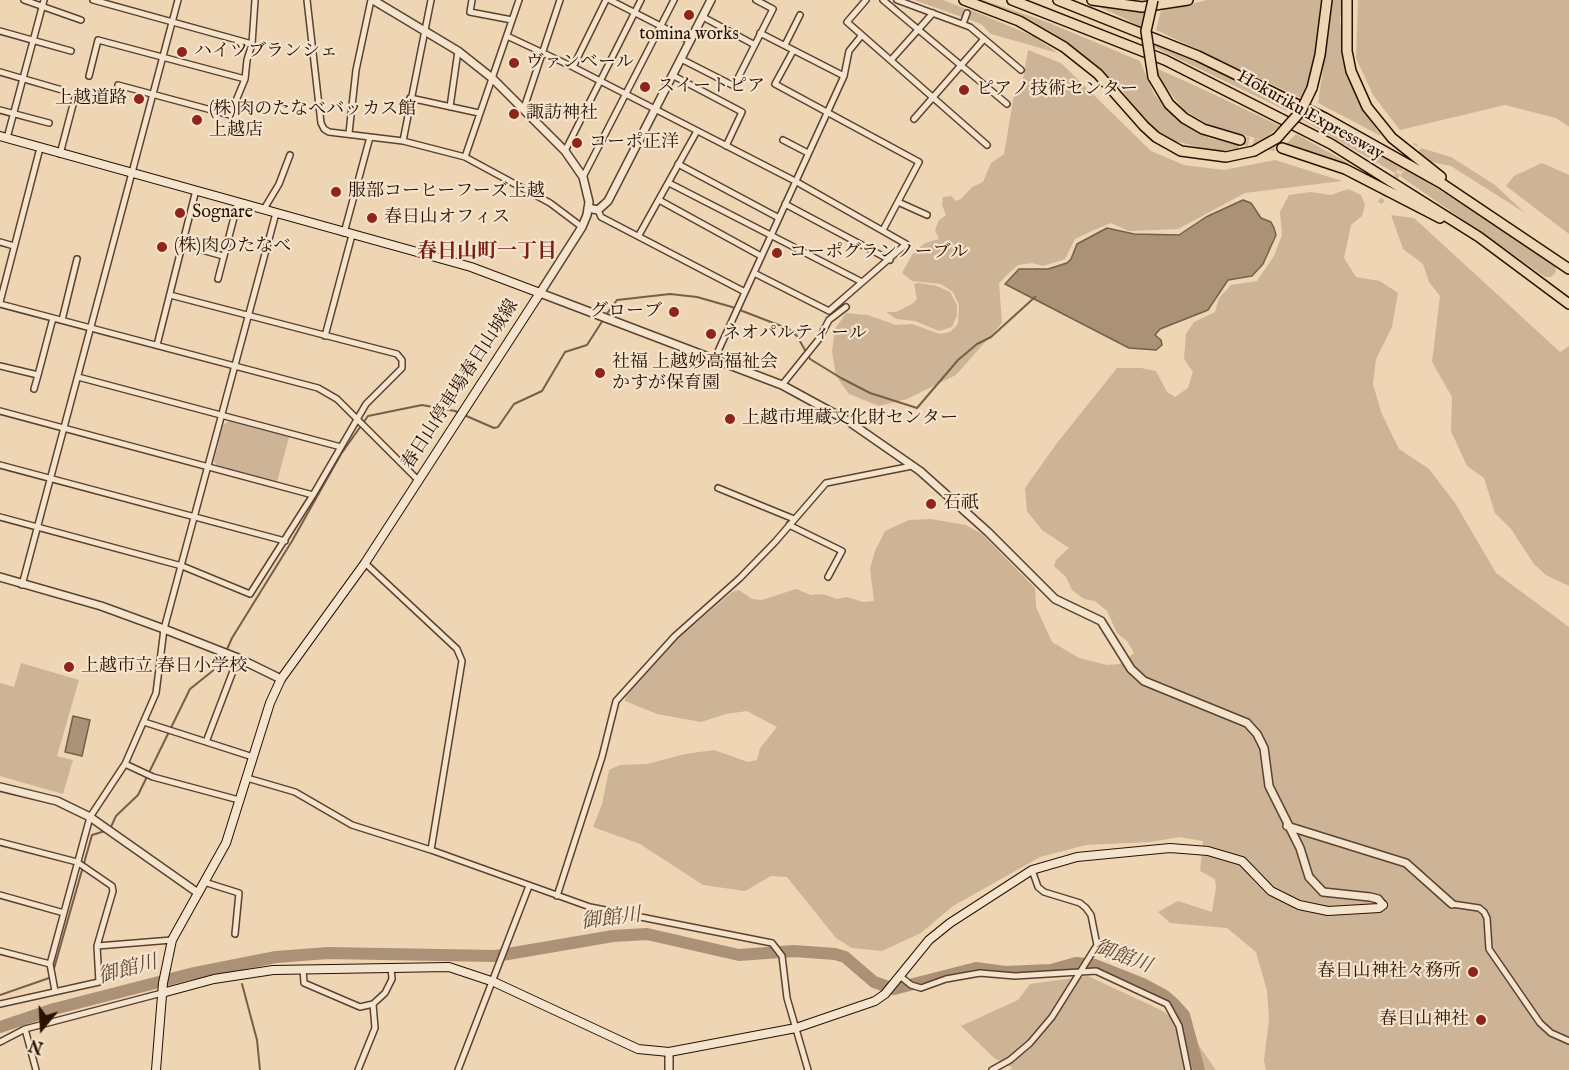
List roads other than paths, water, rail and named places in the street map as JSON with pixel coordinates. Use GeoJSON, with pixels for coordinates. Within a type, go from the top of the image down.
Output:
{"type":"FeatureCollection","features":[{"type":"Feature","properties":{"kind":"highway"},"geometry":{"type":"LineString","coordinates":[[964,0],[1019,21],[1064,47],[1098,74],[1156,137],[1182,151],[1226,157],[1254,151],[1277,138],[1301,111],[1312,88],[1320,55],[1327,0]]}},
{"type":"Feature","properties":{"kind":"highway","name":"Hokuriku Expressway"},"geometry":{"type":"LineString","coordinates":[[1012,0],[1165,60],[1276,114],[1428,203],[1569,304]]}},
{"type":"Feature","properties":{"kind":"highway","name":"Hokuriku Expressway"},"geometry":{"type":"LineString","coordinates":[[1058,0],[1198,56],[1325,118],[1451,189],[1569,267]]}},
{"type":"Feature","properties":{"kind":"highway"},"geometry":{"type":"LineString","coordinates":[[1092,0],[1142,7],[1188,0]]}},
{"type":"Feature","properties":{"kind":"highway"},"geometry":{"type":"LineString","coordinates":[[1154,0],[1146,31],[1148,62],[1153,77],[1169,104],[1184,118],[1203,129],[1240,140]]}},
{"type":"Feature","properties":{"kind":"highway"},"geometry":{"type":"LineString","coordinates":[[1347,0],[1345,31],[1351,71],[1367,107],[1379,124],[1426,166],[1569,267]]}},
{"type":"Feature","properties":{"kind":"highway"},"geometry":{"type":"LineString","coordinates":[[1282,148],[1373,181],[1432,213],[1526,271]]}},
{"type":"Feature","properties":{"kind":"main road","name":"春日山停車場春日山城線"},"geometry":{"type":"LineString","coordinates":[[3,137],[471,267],[540,293],[417,479],[365,563],[280,679],[226,843],[172,940],[163,983],[156,1070]]}},
{"type":"Feature","properties":{"kind":"main road"},"geometry":{"type":"LineString","coordinates":[[162,993],[245,973],[303,969],[449,967],[494,982],[638,1049],[669,1052],[796,1028],[875,1001],[885,994],[929,940],[1032,870],[1077,858],[1170,848],[1208,851],[1242,861],[1271,891],[1299,905],[1328,911],[1379,908],[1383,905]]}},
{"type":"Feature","properties":{"kind":"street"},"geometry":{"type":"LineString","coordinates":[[24,0],[43,2],[81,20]]}},
{"type":"Feature","properties":{"kind":"street"},"geometry":{"type":"LineString","coordinates":[[93,0],[108,2],[252,44]]}},
{"type":"Feature","properties":{"kind":"street"},"geometry":{"type":"LineString","coordinates":[[22,585],[178,0]]}},
{"type":"Feature","properties":{"kind":"street"},"geometry":{"type":"LineString","coordinates":[[118,85],[230,115],[245,79],[252,44],[253,0]]}},
{"type":"Feature","properties":{"kind":"street"},"geometry":{"type":"LineString","coordinates":[[307,0],[321,123],[329,132],[404,141],[465,157],[550,203],[582,227]]}},
{"type":"Feature","properties":{"kind":"street"},"geometry":{"type":"LineString","coordinates":[[349,133],[356,70],[372,0],[458,51],[492,78],[565,151],[583,177],[588,208],[582,227],[540,293],[782,385],[848,421],[937,484],[1056,599],[1101,621],[1131,669],[1144,681],[1247,723],[1257,734],[1264,748],[1269,786],[1300,848],[1309,876],[1316,886],[1331,894],[1374,898],[1383,905]]}},
{"type":"Feature","properties":{"kind":"street"},"geometry":{"type":"LineString","coordinates":[[404,141],[410,98],[431,0]]}},
{"type":"Feature","properties":{"kind":"street"},"geometry":{"type":"LineString","coordinates":[[472,0],[470,12],[512,20]]}},
{"type":"Feature","properties":{"kind":"street"},"geometry":{"type":"LineString","coordinates":[[465,157],[519,0]]}},
{"type":"Feature","properties":{"kind":"street"},"geometry":{"type":"LineString","coordinates":[[524,108],[560,0]]}},
{"type":"Feature","properties":{"kind":"street"},"geometry":{"type":"LineString","coordinates":[[573,67],[608,0],[690,41]]}},
{"type":"Feature","properties":{"kind":"street"},"geometry":{"type":"LineString","coordinates":[[565,151],[641,0]]}},
{"type":"Feature","properties":{"kind":"street"},"geometry":{"type":"LineString","coordinates":[[583,177],[674,0]]}},
{"type":"Feature","properties":{"kind":"street"},"geometry":{"type":"LineString","coordinates":[[598,210],[608,201],[711,0]]}},
{"type":"Feature","properties":{"kind":"street"},"geometry":{"type":"LineString","coordinates":[[681,59],[734,86],[753,44],[773,9],[756,0]]}},
{"type":"Feature","properties":{"kind":"street"},"geometry":{"type":"LineString","coordinates":[[866,0],[847,22],[934,96],[987,145]]}},
{"type":"Feature","properties":{"kind":"street"},"geometry":{"type":"LineString","coordinates":[[883,0],[1007,104]]}},
{"type":"Feature","properties":{"kind":"street"},"geometry":{"type":"LineString","coordinates":[[897,0],[963,24],[1021,70]]}},
{"type":"Feature","properties":{"kind":"street"},"geometry":{"type":"LineString","coordinates":[[3,137],[14,113],[43,2]]}},
{"type":"Feature","properties":{"kind":"street"},"geometry":{"type":"LineString","coordinates":[[891,60],[933,13]]}},
{"type":"Feature","properties":{"kind":"street"},"geometry":{"type":"LineString","coordinates":[[963,24],[967,13]]}},
{"type":"Feature","properties":{"kind":"street"},"geometry":{"type":"LineString","coordinates":[[785,45],[800,15]]}},
{"type":"Feature","properties":{"kind":"street"},"geometry":{"type":"LineString","coordinates":[[703,17],[753,44]]}},
{"type":"Feature","properties":{"kind":"street"},"geometry":{"type":"LineString","coordinates":[[0,32],[71,51]]}},
{"type":"Feature","properties":{"kind":"street"},"geometry":{"type":"LineString","coordinates":[[760,33],[844,76]]}},
{"type":"Feature","properties":{"kind":"street"},"geometry":{"type":"LineString","coordinates":[[714,360],[844,76],[849,51],[862,35]]}},
{"type":"Feature","properties":{"kind":"street"},"geometry":{"type":"LineString","coordinates":[[507,36],[573,67],[795,181],[906,244],[829,310],[754,273]]}},
{"type":"Feature","properties":{"kind":"street"},"geometry":{"type":"LineString","coordinates":[[914,119],[984,39]]}},
{"type":"Feature","properties":{"kind":"street"},"geometry":{"type":"LineString","coordinates":[[89,75],[98,40],[245,79]]}},
{"type":"Feature","properties":{"kind":"street"},"geometry":{"type":"LineString","coordinates":[[450,107],[458,51]]}},
{"type":"Feature","properties":{"kind":"street"},"geometry":{"type":"LineString","coordinates":[[793,51],[775,84],[827,110],[919,162],[883,230]]}},
{"type":"Feature","properties":{"kind":"street"},"geometry":{"type":"LineString","coordinates":[[0,72],[62,90]]}},
{"type":"Feature","properties":{"kind":"street"},"geometry":{"type":"LineString","coordinates":[[672,75],[742,112],[726,146]]}},
{"type":"Feature","properties":{"kind":"street"},"geometry":{"type":"LineString","coordinates":[[60,154],[75,97]]}},
{"type":"Feature","properties":{"kind":"street"},"geometry":{"type":"LineString","coordinates":[[410,98],[479,113]]}},
{"type":"Feature","properties":{"kind":"street"},"geometry":{"type":"LineString","coordinates":[[0,110],[49,123]]}},
{"type":"Feature","properties":{"kind":"street"},"geometry":{"type":"LineString","coordinates":[[639,235],[697,131]]}},
{"type":"Feature","properties":{"kind":"street"},"geometry":{"type":"LineString","coordinates":[[325,336],[370,137]]}},
{"type":"Feature","properties":{"kind":"street"},"geometry":{"type":"LineString","coordinates":[[783,140],[808,153]]}},
{"type":"Feature","properties":{"kind":"street"},"geometry":{"type":"LineString","coordinates":[[40,148],[3,281],[0,303],[318,387],[337,399],[417,479]]}},
{"type":"Feature","properties":{"kind":"street"},"geometry":{"type":"LineString","coordinates":[[264,209],[279,184],[290,155]]}},
{"type":"Feature","properties":{"kind":"street"},"geometry":{"type":"LineString","coordinates":[[678,164],[779,218]]}},
{"type":"Feature","properties":{"kind":"street"},"geometry":{"type":"LineString","coordinates":[[669,183],[862,282]]}},
{"type":"Feature","properties":{"kind":"street"},"geometry":{"type":"LineString","coordinates":[[157,345],[196,190]]}},
{"type":"Feature","properties":{"kind":"street"},"geometry":{"type":"LineString","coordinates":[[659,200],[761,256]]}},
{"type":"Feature","properties":{"kind":"street"},"geometry":{"type":"LineString","coordinates":[[218,279],[238,202]]}},
{"type":"Feature","properties":{"kind":"street"},"geometry":{"type":"LineString","coordinates":[[898,202],[927,215]]}},
{"type":"Feature","properties":{"kind":"street"},"geometry":{"type":"LineString","coordinates":[[785,204],[890,260]]}},
{"type":"Feature","properties":{"kind":"street"},"geometry":{"type":"LineString","coordinates":[[588,208],[598,210]]}},
{"type":"Feature","properties":{"kind":"street"},"geometry":{"type":"LineString","coordinates":[[598,210],[601,217],[745,292]]}},
{"type":"Feature","properties":{"kind":"street"},"geometry":{"type":"LineString","coordinates":[[55,991],[50,964],[90,817],[125,764],[156,693],[164,629],[276,213]]}},
{"type":"Feature","properties":{"kind":"street"},"geometry":{"type":"LineString","coordinates":[[0,242],[14,246]]}},
{"type":"Feature","properties":{"kind":"street"},"geometry":{"type":"LineString","coordinates":[[183,245],[223,256]]}},
{"type":"Feature","properties":{"kind":"street"},"geometry":{"type":"LineString","coordinates":[[62,320],[77,259]]}},
{"type":"Feature","properties":{"kind":"street"},"geometry":{"type":"LineString","coordinates":[[0,517],[182,566],[250,594],[285,541],[366,404],[402,368],[402,360],[397,354],[170,295]]}},
{"type":"Feature","properties":{"kind":"street"},"geometry":{"type":"LineString","coordinates":[[782,385],[802,356],[819,339],[829,321],[846,307]]}},
{"type":"Feature","properties":{"kind":"street"},"geometry":{"type":"LineString","coordinates":[[34,389],[53,318]]}},
{"type":"Feature","properties":{"kind":"street"},"geometry":{"type":"LineString","coordinates":[[0,366],[38,375]]}},
{"type":"Feature","properties":{"kind":"street"},"geometry":{"type":"LineString","coordinates":[[78,377],[341,447]]}},
{"type":"Feature","properties":{"kind":"street"},"geometry":{"type":"LineString","coordinates":[[0,411],[313,495]]}},
{"type":"Feature","properties":{"kind":"street"},"geometry":{"type":"LineString","coordinates":[[0,465],[285,541]]}},
{"type":"Feature","properties":{"kind":"street"},"geometry":{"type":"LineString","coordinates":[[557,896],[602,757],[616,701],[675,636],[741,578],[826,483],[912,466]]}},
{"type":"Feature","properties":{"kind":"street"},"geometry":{"type":"LineString","coordinates":[[718,488],[794,519]]}},
{"type":"Feature","properties":{"kind":"street"},"geometry":{"type":"LineString","coordinates":[[789,525],[842,551],[828,577]]}},
{"type":"Feature","properties":{"kind":"street"},"geometry":{"type":"LineString","coordinates":[[365,563],[457,649],[462,661],[431,850]]}},
{"type":"Feature","properties":{"kind":"street"},"geometry":{"type":"LineString","coordinates":[[0,577],[101,606],[238,658],[280,679]]}},
{"type":"Feature","properties":{"kind":"street"},"geometry":{"type":"LineString","coordinates":[[206,742],[238,658]]}},
{"type":"Feature","properties":{"kind":"street"},"geometry":{"type":"LineString","coordinates":[[144,722],[253,757]]}},
{"type":"Feature","properties":{"kind":"street"},"geometry":{"type":"LineString","coordinates":[[125,764],[153,777],[239,800]]}},
{"type":"Feature","properties":{"kind":"street"},"geometry":{"type":"LineString","coordinates":[[247,778],[295,792],[352,825],[431,850],[590,907],[764,940],[778,947],[782,956],[787,998],[808,1070]]}},
{"type":"Feature","properties":{"kind":"street"},"geometry":{"type":"LineString","coordinates":[[0,787],[57,801],[90,817],[198,893]]}},
{"type":"Feature","properties":{"kind":"street"},"geometry":{"type":"LineString","coordinates":[[1287,826],[1406,863],[1452,904],[1479,908],[1487,918],[1489,949],[1540,1023],[1551,1034],[1569,1041]]}},
{"type":"Feature","properties":{"kind":"street"},"geometry":{"type":"LineString","coordinates":[[0,842],[77,862],[112,885],[113,891],[97,946],[99,982],[0,1004]]}},
{"type":"Feature","properties":{"kind":"street"},"geometry":{"type":"LineString","coordinates":[[992,1070],[1010,1060],[1030,1043],[1052,1017],[1097,945],[1091,915],[1080,903],[1044,892],[1038,887],[1032,870]]}},
{"type":"Feature","properties":{"kind":"street"},"geometry":{"type":"LineString","coordinates":[[204,882],[239,893],[235,934]]}},
{"type":"Feature","properties":{"kind":"street"},"geometry":{"type":"LineString","coordinates":[[458,1070],[494,982],[529,886]]}},
{"type":"Feature","properties":{"kind":"street"},"geometry":{"type":"LineString","coordinates":[[0,895],[64,913]]}},
{"type":"Feature","properties":{"kind":"street"},"geometry":{"type":"LineString","coordinates":[[97,946],[172,940]]}},
{"type":"Feature","properties":{"kind":"street"},"geometry":{"type":"LineString","coordinates":[[0,951],[50,964]]}},
{"type":"Feature","properties":{"kind":"street"},"geometry":{"type":"LineString","coordinates":[[303,969],[304,983],[360,1006],[373,1004],[390,986],[392,967]]}},
{"type":"Feature","properties":{"kind":"street"},"geometry":{"type":"LineString","coordinates":[[900,976],[921,988],[946,979],[980,973],[1015,976],[1096,971],[1167,1004],[1179,1026],[1188,1070]]}},
{"type":"Feature","properties":{"kind":"street"},"geometry":{"type":"LineString","coordinates":[[0,1042],[26,1029],[162,993]]}},
{"type":"Feature","properties":{"kind":"street"},"geometry":{"type":"LineString","coordinates":[[358,1070],[375,1028],[373,1004]]}},
{"type":"Feature","properties":{"kind":"street"},"geometry":{"type":"LineString","coordinates":[[26,1029],[36,1070]]}},
{"type":"Feature","properties":{"kind":"street"},"geometry":{"type":"LineString","coordinates":[[669,1052],[669,1070]]}},
{"type":"Feature","properties":{"kind":"waterway"},"geometry":{"type":"LineString","coordinates":[[606,315],[617,300],[670,294],[697,297],[732,307],[789,329],[797,336],[810,359],[841,378],[870,393],[917,408],[958,360],[977,344],[991,337],[1035,297]]}},
{"type":"Feature","properties":{"kind":"waterway"},"geometry":{"type":"LineString","coordinates":[[110,829],[116,816],[138,795],[190,689],[220,665],[232,638],[292,541],[341,454],[368,416],[422,405],[455,411],[494,428],[498,427],[514,404],[542,391],[565,352],[587,345],[603,320]]}},
{"type":"Feature","properties":{"kind":"waterway"},"geometry":{"type":"LineString","coordinates":[[53,972],[92,835],[105,831]]}},
{"type":"Feature","properties":{"kind":"waterway","name":"御館川"},"geometry":{"type":"LineString","coordinates":[[0,1027],[54,1009],[190,974],[276,957],[328,953],[496,956],[613,936],[647,934],[739,955],[794,951],[835,954],[845,957],[874,982],[894,989],[976,968],[1005,972],[1051,970],[1076,963],[1095,965],[1143,984],[1165,996],[1174,1004],[1184,1015],[1199,1070]]}},
{"type":"Feature","properties":{"kind":"waterway"},"geometry":{"type":"LineString","coordinates":[[0,995],[52,977]]}},
{"type":"Feature","properties":{"kind":"waterway"},"geometry":{"type":"LineString","coordinates":[[242,984],[257,1040],[260,1070]]}},
{"type":"Feature","properties":{"kind":"waterway","name":"御館川"},"geometry":{"type":"LineString","coordinates":[[0,1022],[1,1026]]}},
{"type":"Feature","properties":{"kind":"tunnel"},"geometry":{"type":"LineString","coordinates":[[1240,140],[1282,148]]}},
{"type":"Feature","properties":{"kind":"tunnel"},"geometry":{"type":"LineString","coordinates":[[1380,203],[1416,144]]}},
{"type":"Feature","properties":{"kind":"place","name":"tomina works"},"geometry":{"type":"Point","coordinates":[689,15]}},
{"type":"Feature","properties":{"kind":"place","name":"ハイツブランシェ"},"geometry":{"type":"Point","coordinates":[182,52]}},
{"type":"Feature","properties":{"kind":"place","name":"ヴァンベール"},"geometry":{"type":"Point","coordinates":[514,63]}},
{"type":"Feature","properties":{"kind":"place","name":"スイートピア"},"geometry":{"type":"Point","coordinates":[645,87]}},
{"type":"Feature","properties":{"kind":"place","name":"ピアノ技術センター"},"geometry":{"type":"Point","coordinates":[964,90]}},
{"type":"Feature","properties":{"kind":"place","name":"上越道路"},"geometry":{"type":"Point","coordinates":[139,99]}},
{"type":"Feature","properties":{"kind":"place","name":"諏訪神社"},"geometry":{"type":"Point","coordinates":[514,114]}},
{"type":"Feature","properties":{"kind":"place","name":"(株)肉のたなべバッカス館 上越店"},"geometry":{"type":"Point","coordinates":[197,120]}},
{"type":"Feature","properties":{"kind":"place","name":"コーポ正洋"},"geometry":{"type":"Point","coordinates":[577,143]}},
{"type":"Feature","properties":{"kind":"place","name":"服部コーヒーフーズ上越"},"geometry":{"type":"Point","coordinates":[336,192]}},
{"type":"Feature","properties":{"kind":"place","name":"Sognare"},"geometry":{"type":"Point","coordinates":[180,213]}},
{"type":"Feature","properties":{"kind":"place","name":"春日山オフィス"},"geometry":{"type":"Point","coordinates":[372,218]}},
{"type":"Feature","properties":{"kind":"place","name":"(株)肉のたなべ"},"geometry":{"type":"Point","coordinates":[162,247]}},
{"type":"Feature","properties":{"kind":"place","name":"コーポグランノーブル"},"geometry":{"type":"Point","coordinates":[777,253]}},
{"type":"Feature","properties":{"kind":"place","name":"グローブ"},"geometry":{"type":"Point","coordinates":[674,312]}},
{"type":"Feature","properties":{"kind":"place","name":"ネオパルティール"},"geometry":{"type":"Point","coordinates":[711,334]}},
{"type":"Feature","properties":{"kind":"place","name":"社福 上越妙高福祉会 かすが保育園"},"geometry":{"type":"Point","coordinates":[600,373]}},
{"type":"Feature","properties":{"kind":"place","name":"上越市埋蔵文化財センター"},"geometry":{"type":"Point","coordinates":[730,419]}},
{"type":"Feature","properties":{"kind":"place","name":"石祇"},"geometry":{"type":"Point","coordinates":[931,504]}},
{"type":"Feature","properties":{"kind":"place","name":"上越市立 春日小学校"},"geometry":{"type":"Point","coordinates":[69,667]}},
{"type":"Feature","properties":{"kind":"place","name":"春日山神社々務所"},"geometry":{"type":"Point","coordinates":[1473,972]}},
{"type":"Feature","properties":{"kind":"place","name":"春日山神社"},"geometry":{"type":"Point","coordinates":[1481,1020]}},
{"type":"Feature","properties":{"kind":"district","name":"春日山町一丁目"},"geometry":{"type":"Point","coordinates":[487,253]}}]}
